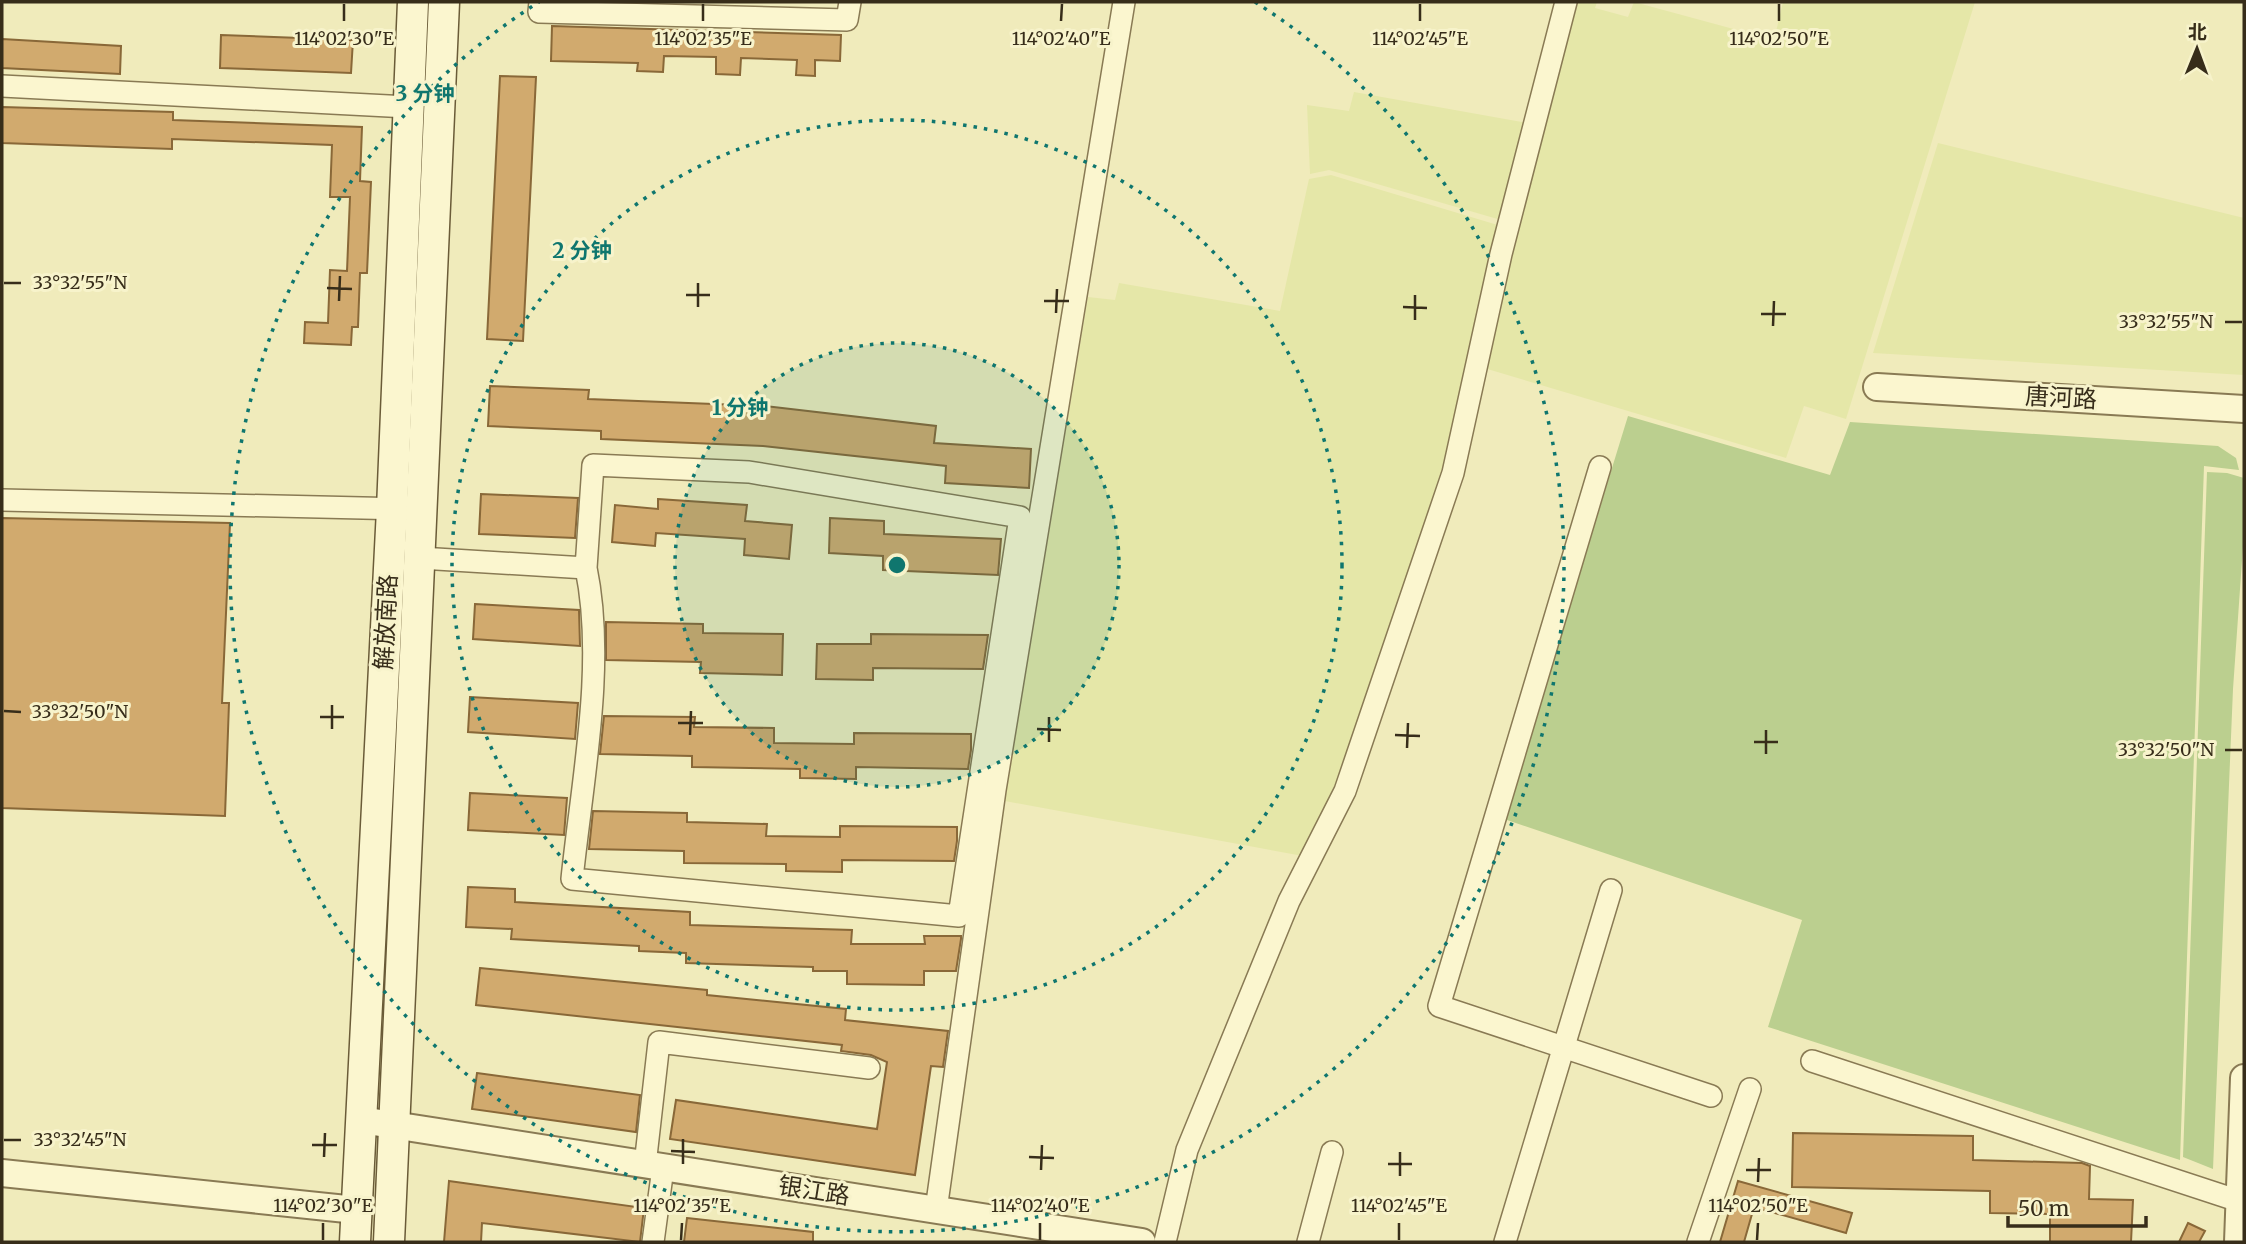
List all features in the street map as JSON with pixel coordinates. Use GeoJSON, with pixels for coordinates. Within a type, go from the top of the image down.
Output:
{"type":"FeatureCollection","features":[{"type":"Feature","properties":{"kind":"main road","name":"解放南路"},"geometry":{"type":"LineString","coordinates":[[355,1242],[392,509],[413,2]]}},
{"type":"Feature","properties":{"kind":"main road","name":"解放南路"},"geometry":{"type":"LineString","coordinates":[[389,1242],[444,2]]}},
{"type":"Feature","properties":{"kind":"street"},"geometry":{"type":"LineString","coordinates":[[540,2],[539,12],[704,9],[847,20],[850,2]]}},
{"type":"Feature","properties":{"kind":"street"},"geometry":{"type":"LineString","coordinates":[[936,1210],[995,790],[1124,2]]}},
{"type":"Feature","properties":{"kind":"street"},"geometry":{"type":"LineString","coordinates":[[1165,1242],[1187,1150],[1289,901],[1345,791],[1453,473],[1501,254],[1566,2]]}},
{"type":"Feature","properties":{"kind":"street"},"geometry":{"type":"LineString","coordinates":[[2,86],[408,107]]}},
{"type":"Feature","properties":{"kind":"street","name":"唐河路"},"geometry":{"type":"LineString","coordinates":[[1877,387],[2244,409]]}},
{"type":"Feature","properties":{"kind":"street"},"geometry":{"type":"LineString","coordinates":[[593,465],[749,472],[1020,516],[959,916],[572,879],[596,648],[594,607],[586,568],[593,465]]}},
{"type":"Feature","properties":{"kind":"street"},"geometry":{"type":"LineString","coordinates":[[1600,467],[1439,1006],[1711,1096]]}},
{"type":"Feature","properties":{"kind":"street"},"geometry":{"type":"LineString","coordinates":[[2,500],[422,509]]}},
{"type":"Feature","properties":{"kind":"street"},"geometry":{"type":"LineString","coordinates":[[420,558],[586,568]]}},
{"type":"Feature","properties":{"kind":"street"},"geometry":{"type":"LineString","coordinates":[[1505,1242],[1611,890]]}},
{"type":"Feature","properties":{"kind":"street"},"geometry":{"type":"LineString","coordinates":[[653,1242],[659,1042],[869,1068]]}},
{"type":"Feature","properties":{"kind":"street"},"geometry":{"type":"LineString","coordinates":[[1812,1061],[2239,1201]]}},
{"type":"Feature","properties":{"kind":"street"},"geometry":{"type":"LineString","coordinates":[[2238,1242],[2244,1078]]}},
{"type":"Feature","properties":{"kind":"street"},"geometry":{"type":"LineString","coordinates":[[1698,1242],[1750,1089]]}},
{"type":"Feature","properties":{"kind":"street","name":"银江路"},"geometry":{"type":"LineString","coordinates":[[361,1120],[1142,1242]]}},
{"type":"Feature","properties":{"kind":"street"},"geometry":{"type":"LineString","coordinates":[[1308,1242],[1332,1152]]}},
{"type":"Feature","properties":{"kind":"street"},"geometry":{"type":"LineString","coordinates":[[2,1173],[356,1210]]}},
{"type":"Feature","properties":{"kind":"green space"},"geometry":{"type":"Polygon","coordinates":[[[1572,2],[1597,2],[1595,8],[1628,17],[1634,2],[1774,40],[1783,2],[1975,2],[1846,419],[1804,406],[1786,458],[1484,368],[1572,2]]]}},
{"type":"Feature","properties":{"kind":"green space"},"geometry":{"type":"Polygon","coordinates":[[[1354,92],[1527,123],[1501,220],[1329,170],[1310,174],[1307,105],[1349,111],[1354,92]]]}},
{"type":"Feature","properties":{"kind":"green space"},"geometry":{"type":"Polygon","coordinates":[[[1938,143],[2244,218],[2244,375],[1873,353],[1938,143]]]}},
{"type":"Feature","properties":{"kind":"green space"},"geometry":{"type":"Polygon","coordinates":[[[1331,175],[1501,226],[1444,476],[1338,789],[1303,856],[1005,801],[1088,297],[1115,300],[1119,283],[1280,311],[1309,179],[1331,175]]]}},
{"type":"Feature","properties":{"kind":"green space"},"geometry":{"type":"Polygon","coordinates":[[[1628,416],[1830,475],[1850,422],[2218,446],[2236,458],[2239,470],[2204,466],[2180,1160],[1768,1027],[1802,920],[1504,819],[1628,416]]]}},
{"type":"Feature","properties":{"kind":"green space"},"geometry":{"type":"Polygon","coordinates":[[[2207,472],[2227,473],[2244,478],[2244,532],[2233,689],[2213,1169],[2183,1157],[2207,472]]]}},
{"type":"Feature","properties":{"kind":"building"},"geometry":{"type":"Polygon","coordinates":[[[552,26],[841,35],[840,61],[815,60],[815,76],[796,75],[797,60],[741,58],[740,75],[716,74],[716,57],[664,56],[663,72],[637,71],[638,63],[551,61],[552,26]]]}},
{"type":"Feature","properties":{"kind":"building"},"geometry":{"type":"Polygon","coordinates":[[[221,35],[353,40],[351,73],[220,68],[221,35]]]}},
{"type":"Feature","properties":{"kind":"building"},"geometry":{"type":"Polygon","coordinates":[[[2,39],[121,46],[120,74],[2,68],[2,39]]]}},
{"type":"Feature","properties":{"kind":"building"},"geometry":{"type":"Polygon","coordinates":[[[500,76],[536,77],[523,341],[487,339],[500,76]]]}},
{"type":"Feature","properties":{"kind":"building"},"geometry":{"type":"Polygon","coordinates":[[[2,107],[173,112],[173,120],[362,127],[360,181],[371,182],[367,273],[360,273],[358,327],[352,327],[351,345],[304,343],[305,322],[328,323],[330,270],[347,271],[350,197],[330,197],[332,145],[172,139],[172,149],[2,143],[2,107]]]}},
{"type":"Feature","properties":{"kind":"building"},"geometry":{"type":"Polygon","coordinates":[[[490,386],[589,390],[588,399],[765,406],[936,426],[934,443],[1031,449],[1029,488],[945,483],[946,466],[763,446],[601,439],[601,431],[488,426],[490,386]]]}},
{"type":"Feature","properties":{"kind":"building"},"geometry":{"type":"Polygon","coordinates":[[[481,494],[578,498],[575,538],[479,534],[481,494]]]}},
{"type":"Feature","properties":{"kind":"building"},"geometry":{"type":"Polygon","coordinates":[[[658,499],[747,505],[745,521],[792,525],[789,559],[744,555],[745,539],[656,533],[655,546],[612,542],[615,505],[658,509],[658,499]]]}},
{"type":"Feature","properties":{"kind":"building"},"geometry":{"type":"Polygon","coordinates":[[[2,518],[230,523],[222,703],[229,703],[225,816],[2,808],[2,518]]]}},
{"type":"Feature","properties":{"kind":"building"},"geometry":{"type":"Polygon","coordinates":[[[830,518],[884,521],[884,534],[1001,539],[998,575],[883,570],[883,556],[829,553],[830,518]]]}},
{"type":"Feature","properties":{"kind":"building"},"geometry":{"type":"Polygon","coordinates":[[[475,604],[579,610],[580,646],[473,639],[475,604]]]}},
{"type":"Feature","properties":{"kind":"building"},"geometry":{"type":"Polygon","coordinates":[[[606,622],[703,624],[703,633],[783,634],[782,675],[700,673],[701,662],[606,660],[606,622]]]}},
{"type":"Feature","properties":{"kind":"building"},"geometry":{"type":"Polygon","coordinates":[[[871,634],[988,635],[983,669],[873,668],[873,680],[816,679],[817,644],[871,644],[871,634]]]}},
{"type":"Feature","properties":{"kind":"building"},"geometry":{"type":"Polygon","coordinates":[[[470,697],[578,703],[575,739],[468,732],[470,697]]]}},
{"type":"Feature","properties":{"kind":"building"},"geometry":{"type":"Polygon","coordinates":[[[604,716],[695,717],[694,727],[774,728],[774,743],[854,744],[854,733],[971,734],[971,750],[968,769],[856,767],[856,779],[800,778],[800,769],[692,767],[692,756],[600,754],[604,716]]]}},
{"type":"Feature","properties":{"kind":"building"},"geometry":{"type":"Polygon","coordinates":[[[470,793],[567,798],[564,835],[468,830],[470,793]]]}},
{"type":"Feature","properties":{"kind":"building"},"geometry":{"type":"Polygon","coordinates":[[[593,811],[687,813],[687,822],[767,824],[766,836],[840,837],[840,826],[957,827],[957,841],[954,861],[842,860],[842,872],[786,871],[786,864],[684,863],[684,851],[589,849],[593,811]]]}},
{"type":"Feature","properties":{"kind":"building"},"geometry":{"type":"Polygon","coordinates":[[[468,887],[515,889],[515,902],[690,912],[690,925],[852,930],[851,944],[925,944],[924,936],[961,936],[961,939],[956,971],[924,971],[924,985],[847,984],[847,971],[813,971],[813,967],[686,963],[686,953],[639,951],[639,946],[511,939],[512,929],[466,927],[468,887]]]}},
{"type":"Feature","properties":{"kind":"building"},"geometry":{"type":"Polygon","coordinates":[[[480,968],[707,990],[707,995],[846,1009],[845,1020],[948,1031],[943,1067],[931,1066],[915,1175],[670,1139],[676,1100],[877,1129],[887,1062],[871,1055],[841,1051],[842,1045],[476,1005],[480,968]]]}},
{"type":"Feature","properties":{"kind":"building"},"geometry":{"type":"Polygon","coordinates":[[[477,1073],[640,1095],[636,1132],[472,1109],[477,1073]]]}},
{"type":"Feature","properties":{"kind":"building"},"geometry":{"type":"Polygon","coordinates":[[[1793,1133],[1973,1136],[1973,1160],[2082,1163],[2090,1166],[2089,1199],[2133,1200],[2131,1242],[2050,1242],[2050,1214],[1990,1213],[1990,1191],[1792,1187],[1793,1133]]]}},
{"type":"Feature","properties":{"kind":"building"},"geometry":{"type":"Polygon","coordinates":[[[449,1181],[644,1208],[640,1242],[482,1223],[481,1242],[444,1242],[449,1181]]]}},
{"type":"Feature","properties":{"kind":"building"},"geometry":{"type":"Polygon","coordinates":[[[1738,1181],[1852,1213],[1846,1233],[1754,1207],[1744,1242],[1720,1242],[1738,1181]]]}},
{"type":"Feature","properties":{"kind":"building"},"geometry":{"type":"Polygon","coordinates":[[[687,1218],[813,1232],[813,1242],[684,1242],[687,1218]]]}},
{"type":"Feature","properties":{"kind":"building"},"geometry":{"type":"Polygon","coordinates":[[[2188,1223],[2205,1231],[2199,1242],[2179,1242],[2188,1223]]]}}]}
